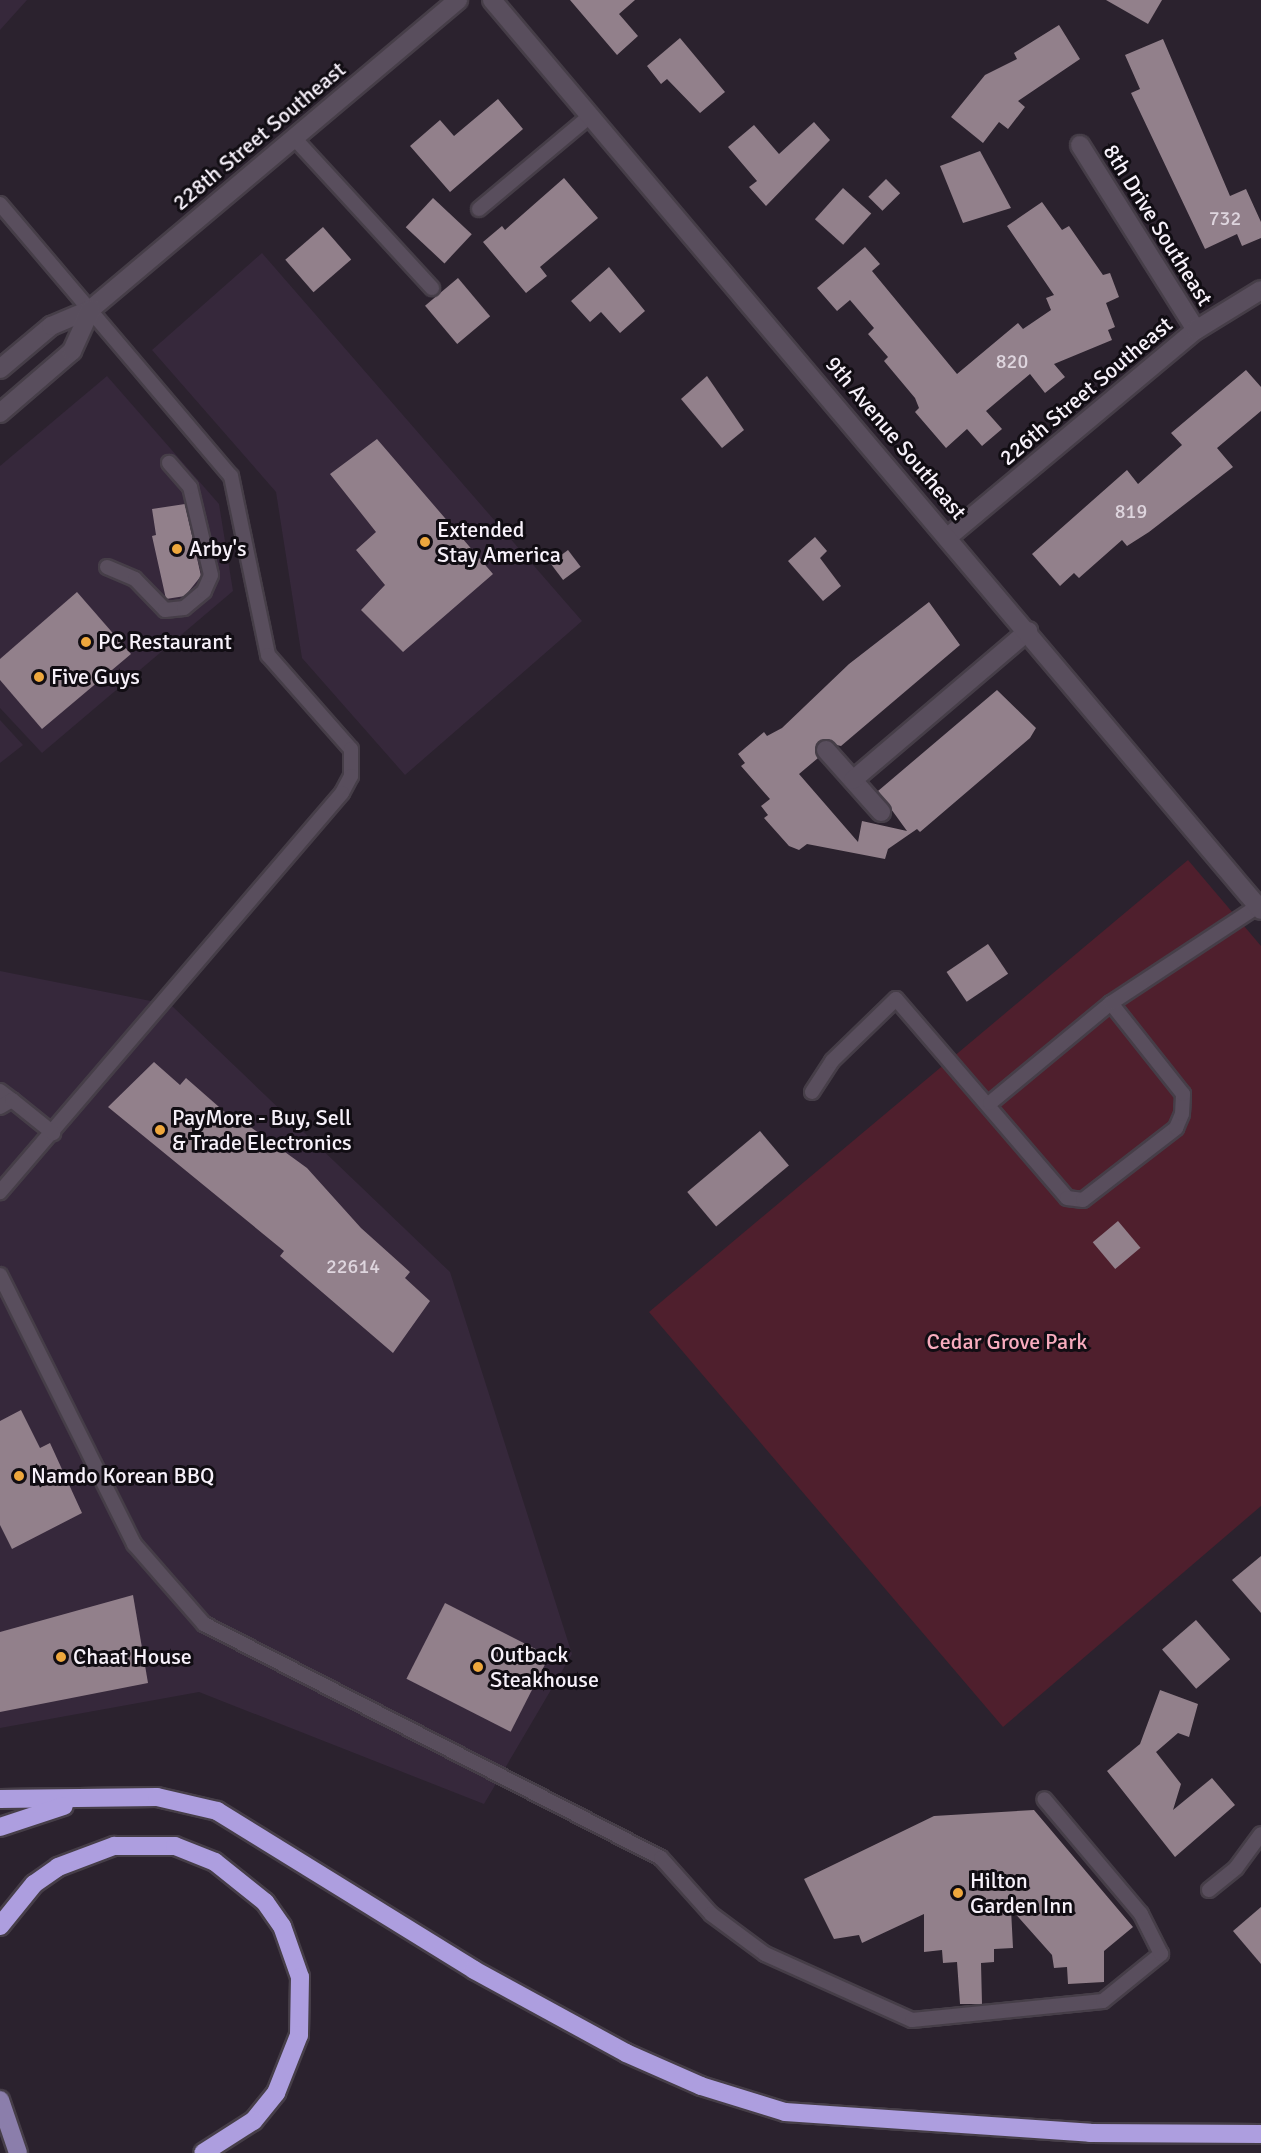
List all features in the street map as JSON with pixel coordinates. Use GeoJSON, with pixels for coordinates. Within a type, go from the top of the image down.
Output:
{"type":"FeatureCollection","features":[{"type":"Feature","properties":{"kind":"highway"},"geometry":{"type":"LineString","coordinates":[[0,1799],[74,1802],[158,1797],[217,1811],[474,1970],[626,2053],[701,2086],[785,2112],[1078,2132],[1261,2134]]}},
{"type":"Feature","properties":{"kind":"highway"},"geometry":{"type":"LineString","coordinates":[[0,1827],[74,1802]]}},
{"type":"Feature","properties":{"kind":"highway"},"geometry":{"type":"LineString","coordinates":[[0,1926],[34,1884],[58,1867],[124,1845],[175,1846],[215,1862],[265,1902],[282,1926],[300,1977],[299,2035],[276,2093],[253,2121],[203,2153]]}},
{"type":"Feature","properties":{"kind":"main road","name":"228th Street Southeast"},"geometry":{"type":"LineString","coordinates":[[0,369],[51,326],[91,309],[458,0]]}},
{"type":"Feature","properties":{"kind":"main road","name":"9th Avenue Southeast"},"geometry":{"type":"LineString","coordinates":[[492,0],[948,537],[1259,908]]}},
{"type":"Feature","properties":{"kind":"main road","name":"8th Drive Southeast"},"geometry":{"type":"LineString","coordinates":[[1080,145],[1196,330]]}},
{"type":"Feature","properties":{"kind":"main road","name":"226th Street Southeast"},"geometry":{"type":"LineString","coordinates":[[948,537],[1196,330],[1261,290]]}},
{"type":"Feature","properties":{"kind":"main road","name":"228th Street Southeast"},"geometry":{"type":"LineString","coordinates":[[0,413],[72,351],[91,309]]}},
{"type":"Feature","properties":{"kind":"main road"},"geometry":{"type":"LineString","coordinates":[[853,780],[1028,632]]}},
{"type":"Feature","properties":{"kind":"main road"},"geometry":{"type":"LineString","coordinates":[[826,750],[881,812]]}},
{"type":"Feature","properties":{"kind":"main road"},"geometry":{"type":"LineString","coordinates":[[0,2100],[18,2153]]}},
{"type":"Feature","properties":{"kind":"lane"},"geometry":{"type":"LineString","coordinates":[[479,209],[591,116]]}},
{"type":"Feature","properties":{"kind":"lane"},"geometry":{"type":"LineString","coordinates":[[294,138],[432,288]]}},
{"type":"Feature","properties":{"kind":"lane"},"geometry":{"type":"LineString","coordinates":[[0,204],[231,476],[268,655],[351,749],[351,776],[53,1133],[0,1192]]}},
{"type":"Feature","properties":{"kind":"lane"},"geometry":{"type":"LineString","coordinates":[[107,567],[135,579],[165,610],[184,608],[204,591],[211,575],[189,487],[169,463]]}},
{"type":"Feature","properties":{"kind":"lane"},"geometry":{"type":"LineString","coordinates":[[990,1103],[1111,1003],[1259,908]]}},
{"type":"Feature","properties":{"kind":"lane"},"geometry":{"type":"LineString","coordinates":[[812,1092],[832,1061],[896,999],[990,1103],[1067,1198],[1083,1200],[1176,1128],[1183,1094],[1111,1003]]}},
{"type":"Feature","properties":{"kind":"lane"},"geometry":{"type":"LineString","coordinates":[[0,1091],[6,1103],[53,1133]]}},
{"type":"Feature","properties":{"kind":"lane"},"geometry":{"type":"LineString","coordinates":[[0,1275],[134,1544],[204,1624],[661,1858],[711,1914],[765,1954],[912,2020],[1103,2001],[1161,1954],[1141,1914],[1044,1799]]}},
{"type":"Feature","properties":{"kind":"lane"},"geometry":{"type":"LineString","coordinates":[[1209,1890],[1261,1834]]}},
{"type":"Feature","properties":{"kind":"shaded area"},"geometry":{"type":"Polygon","coordinates":[[[0,0],[27,0],[0,30],[0,0]]]}},
{"type":"Feature","properties":{"kind":"shaded area"},"geometry":{"type":"Polygon","coordinates":[[[262,253],[582,621],[405,775],[302,658],[276,492],[152,350],[262,253]]]}},
{"type":"Feature","properties":{"kind":"shaded area"},"geometry":{"type":"Polygon","coordinates":[[[107,376],[219,504],[233,591],[42,753],[0,708],[0,466],[107,376]]]}},
{"type":"Feature","properties":{"kind":"shaded area"},"geometry":{"type":"Polygon","coordinates":[[[0,720],[23,745],[0,763],[0,720]]]}},
{"type":"Feature","properties":{"kind":"shaded area"},"geometry":{"type":"Polygon","coordinates":[[[0,971],[171,1005],[450,1272],[572,1654],[484,1804],[199,1692],[0,1728],[0,971]]]}},
{"type":"Feature","properties":{"kind":"green space","name":"Cedar Grove Park"},"geometry":{"type":"Polygon","coordinates":[[[1188,860],[1261,946],[1261,1506],[1003,1727],[649,1312],[1188,860]]]}},
{"type":"Feature","properties":{"kind":"building"},"geometry":{"type":"Polygon","coordinates":[[[570,0],[635,0],[619,14],[638,36],[617,55],[570,0]]]}},
{"type":"Feature","properties":{"kind":"building"},"geometry":{"type":"Polygon","coordinates":[[[1106,0],[1162,0],[1148,24],[1106,0]]]}},
{"type":"Feature","properties":{"kind":"building"},"geometry":{"type":"Polygon","coordinates":[[[1059,25],[1080,59],[1018,101],[1025,107],[1008,129],[999,122],[983,143],[951,117],[985,75],[1017,59],[1014,53],[1059,25]]]}},
{"type":"Feature","properties":{"kind":"building"},"geometry":{"type":"Polygon","coordinates":[[[680,38],[725,92],[700,113],[667,79],[661,84],[647,66],[680,38]]]}},
{"type":"Feature","properties":{"kind":"building"},"geometry":{"type":"Polygon","coordinates":[[[1163,39],[1230,196],[1246,189],[1261,222],[1261,238],[1242,246],[1237,234],[1205,249],[1131,93],[1140,89],[1125,55],[1163,39]]]}},
{"type":"Feature","properties":{"kind":"building"},"geometry":{"type":"Polygon","coordinates":[[[498,99],[523,129],[450,192],[410,146],[440,120],[454,136],[498,99]]]}},
{"type":"Feature","properties":{"kind":"building"},"geometry":{"type":"Polygon","coordinates":[[[814,122],[830,140],[766,206],[749,187],[757,181],[728,147],[754,125],[779,154],[814,122]]]}},
{"type":"Feature","properties":{"kind":"building"},"geometry":{"type":"Polygon","coordinates":[[[980,151],[1011,208],[963,223],[940,166],[980,151]]]}},
{"type":"Feature","properties":{"kind":"building"},"geometry":{"type":"Polygon","coordinates":[[[564,178],[598,218],[540,267],[547,276],[526,293],[483,242],[502,226],[505,230],[564,178]]]}},
{"type":"Feature","properties":{"kind":"building"},"geometry":{"type":"Polygon","coordinates":[[[886,179],[900,193],[882,211],[868,197],[886,179]]]}},
{"type":"Feature","properties":{"kind":"building"},"geometry":{"type":"Polygon","coordinates":[[[843,188],[871,213],[843,245],[815,219],[843,188]]]}},
{"type":"Feature","properties":{"kind":"building"},"geometry":{"type":"Polygon","coordinates":[[[433,198],[472,234],[444,263],[406,227],[433,198]]]}},
{"type":"Feature","properties":{"kind":"building"},"geometry":{"type":"Polygon","coordinates":[[[1042,202],[1062,230],[1069,226],[1103,275],[1110,273],[1119,297],[1106,303],[1115,327],[1108,330],[1112,340],[1054,364],[1065,377],[1045,393],[1030,374],[986,411],[1002,429],[982,446],[967,429],[946,448],[915,412],[919,408],[915,398],[884,361],[888,357],[868,334],[874,328],[850,300],[837,311],[817,288],[865,247],[880,264],[872,271],[957,374],[1018,323],[1023,329],[1051,310],[1046,298],[1054,295],[1007,226],[1042,202]]]}},
{"type":"Feature","properties":{"kind":"building"},"geometry":{"type":"Polygon","coordinates":[[[323,227],[351,259],[313,292],[285,260],[323,227]]]}},
{"type":"Feature","properties":{"kind":"building"},"geometry":{"type":"Polygon","coordinates":[[[609,267],[645,311],[620,333],[601,312],[590,322],[571,301],[609,267]]]}},
{"type":"Feature","properties":{"kind":"building"},"geometry":{"type":"Polygon","coordinates":[[[458,278],[490,316],[457,344],[425,306],[458,278]]]}},
{"type":"Feature","properties":{"kind":"building"},"geometry":{"type":"Polygon","coordinates":[[[1246,370],[1261,387],[1261,411],[1217,448],[1233,467],[1149,532],[1127,546],[1122,540],[1079,578],[1074,573],[1060,586],[1032,554],[1127,470],[1138,484],[1182,445],[1171,433],[1246,370]]]}},
{"type":"Feature","properties":{"kind":"building"},"geometry":{"type":"Polygon","coordinates":[[[707,376],[744,430],[722,448],[681,399],[707,376]]]}},
{"type":"Feature","properties":{"kind":"building","name":"Extended Stay America"},"geometry":{"type":"Polygon","coordinates":[[[377,439],[493,574],[403,652],[361,610],[385,585],[356,550],[376,532],[330,474],[377,439]]]}},
{"type":"Feature","properties":{"kind":"building","name":"Arby's"},"geometry":{"type":"Polygon","coordinates":[[[185,504],[201,576],[185,596],[166,599],[152,536],[156,535],[152,509],[185,504]]]}},
{"type":"Feature","properties":{"kind":"building"},"geometry":{"type":"Polygon","coordinates":[[[815,537],[827,551],[820,558],[841,586],[823,601],[788,561],[815,537]]]}},
{"type":"Feature","properties":{"kind":"building"},"geometry":{"type":"Polygon","coordinates":[[[568,550],[581,567],[563,580],[550,563],[568,550]]]}},
{"type":"Feature","properties":{"kind":"building"},"geometry":{"type":"Polygon","coordinates":[[[77,592],[131,654],[42,729],[0,680],[0,659],[77,592]]]}},
{"type":"Feature","properties":{"kind":"building"},"geometry":{"type":"Polygon","coordinates":[[[929,602],[960,645],[841,746],[819,741],[818,758],[799,774],[858,842],[862,821],[907,831],[878,791],[997,690],[1036,728],[1030,738],[920,832],[917,829],[888,849],[885,859],[807,844],[799,850],[789,846],[764,818],[768,815],[761,806],[770,799],[741,766],[745,763],[738,754],[764,732],[767,736],[782,728],[849,664],[929,602]]]}},
{"type":"Feature","properties":{"kind":"building"},"geometry":{"type":"Polygon","coordinates":[[[988,944],[1008,974],[967,1002],[947,972],[988,944]]]}},
{"type":"Feature","properties":{"kind":"building"},"geometry":{"type":"Polygon","coordinates":[[[154,1062],[180,1085],[186,1078],[235,1121],[238,1118],[307,1168],[361,1228],[410,1272],[405,1278],[430,1301],[393,1353],[280,1256],[284,1251],[108,1107],[154,1062]]]}},
{"type":"Feature","properties":{"kind":"building"},"geometry":{"type":"Polygon","coordinates":[[[760,1131],[789,1165],[716,1227],[687,1192],[760,1131]]]}},
{"type":"Feature","properties":{"kind":"building"},"geometry":{"type":"Polygon","coordinates":[[[1118,1221],[1140,1248],[1115,1269],[1093,1242],[1118,1221]]]}},
{"type":"Feature","properties":{"kind":"building"},"geometry":{"type":"Polygon","coordinates":[[[21,1410],[40,1448],[50,1443],[82,1513],[12,1549],[0,1525],[0,1421],[21,1410]]]}},
{"type":"Feature","properties":{"kind":"building"},"geometry":{"type":"Polygon","coordinates":[[[1261,1556],[1261,1613],[1232,1580],[1261,1556]]]}},
{"type":"Feature","properties":{"kind":"building"},"geometry":{"type":"Polygon","coordinates":[[[133,1595],[148,1683],[0,1712],[0,1632],[133,1595]]]}},
{"type":"Feature","properties":{"kind":"building","name":"Outback Steakhouse"},"geometry":{"type":"Polygon","coordinates":[[[445,1603],[549,1656],[511,1732],[406,1679],[445,1603]]]}},
{"type":"Feature","properties":{"kind":"building"},"geometry":{"type":"Polygon","coordinates":[[[1196,1620],[1230,1659],[1196,1689],[1162,1650],[1196,1620]]]}},
{"type":"Feature","properties":{"kind":"building"},"geometry":{"type":"Polygon","coordinates":[[[1160,1690],[1198,1704],[1189,1737],[1178,1733],[1156,1752],[1181,1784],[1173,1810],[1212,1778],[1235,1805],[1175,1857],[1107,1771],[1140,1744],[1160,1690]]]}},
{"type":"Feature","properties":{"kind":"building","name":"Hilton Garden Inn"},"geometry":{"type":"Polygon","coordinates":[[[1034,1810],[1133,1927],[1104,1951],[1104,1982],[1068,1984],[1067,1967],[1054,1968],[1052,1955],[1011,1909],[1013,1948],[994,1949],[994,1962],[981,1963],[982,2004],[960,2004],[957,1962],[943,1963],[942,1950],[924,1952],[924,1914],[862,1943],[859,1935],[834,1939],[804,1879],[934,1816],[1034,1810]]]}},
{"type":"Feature","properties":{"kind":"building"},"geometry":{"type":"Polygon","coordinates":[[[1261,1907],[1261,1964],[1233,1931],[1261,1907]]]}},
{"type":"Feature","properties":{"kind":"place","name":"Extended Stay America"},"geometry":{"type":"Point","coordinates":[425,542]}},
{"type":"Feature","properties":{"kind":"place","name":"Arby's"},"geometry":{"type":"Point","coordinates":[177,549]}},
{"type":"Feature","properties":{"kind":"place","name":"PC Restaurant"},"geometry":{"type":"Point","coordinates":[86,642]}},
{"type":"Feature","properties":{"kind":"place","name":"Five Guys"},"geometry":{"type":"Point","coordinates":[39,677]}},
{"type":"Feature","properties":{"kind":"place","name":"PayMore - Buy, Sell & Trade Electronics"},"geometry":{"type":"Point","coordinates":[160,1130]}},
{"type":"Feature","properties":{"kind":"place","name":"Namdo Korean BBQ"},"geometry":{"type":"Point","coordinates":[19,1476]}},
{"type":"Feature","properties":{"kind":"place","name":"Chaat House"},"geometry":{"type":"Point","coordinates":[61,1657]}},
{"type":"Feature","properties":{"kind":"place","name":"Outback Steakhouse"},"geometry":{"type":"Point","coordinates":[478,1667]}},
{"type":"Feature","properties":{"kind":"place","name":"Hilton Garden Inn"},"geometry":{"type":"Point","coordinates":[958,1893]}}]}
